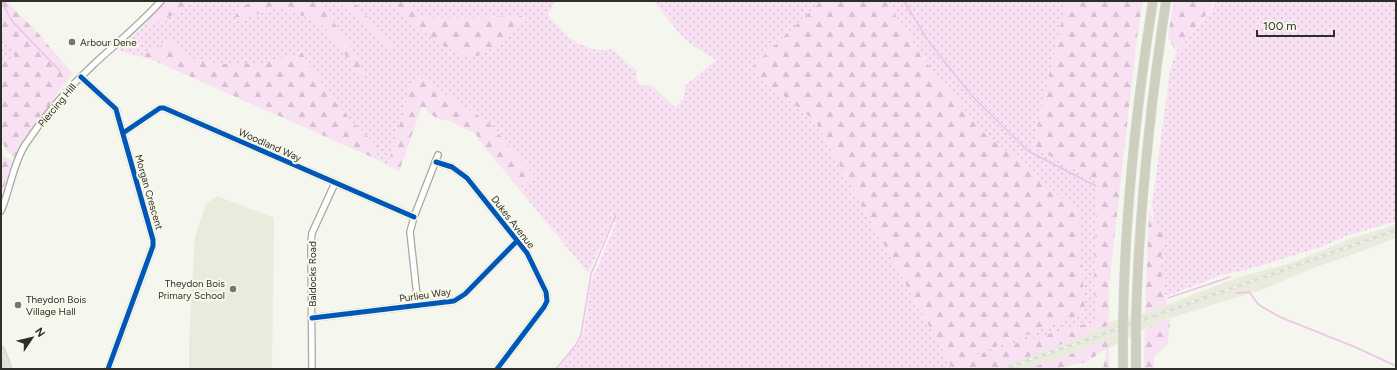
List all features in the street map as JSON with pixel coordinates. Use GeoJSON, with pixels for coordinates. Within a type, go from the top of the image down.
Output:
{"type":"FeatureCollection","features":[{"type":"Feature","properties":{"kind":"highway"},"geometry":{"type":"LineString","coordinates":[[1123,369],[1125,260],[1131,169],[1153,1]]}},
{"type":"Feature","properties":{"kind":"highway"},"geometry":{"type":"LineString","coordinates":[[1136,369],[1136,319],[1140,228],[1145,166],[1154,81],[1166,1]]}},
{"type":"Feature","properties":{"kind":"main road"},"geometry":{"type":"LineString","coordinates":[[1,350],[8,369]]}},
{"type":"Feature","properties":{"kind":"street","name":"Piercing Hill"},"geometry":{"type":"LineString","coordinates":[[1,211],[7,197],[17,161],[24,146],[44,119],[81,77],[143,21],[161,1]]}},
{"type":"Feature","properties":{"kind":"street","name":"Morgan Crescent"},"geometry":{"type":"LineString","coordinates":[[81,77],[116,109],[153,240],[153,246],[108,369]]}},
{"type":"Feature","properties":{"kind":"street","name":"Woodland Way"},"geometry":{"type":"LineString","coordinates":[[123,133],[160,108],[164,108],[414,217]]}},
{"type":"Feature","properties":{"kind":"street"},"geometry":{"type":"LineString","coordinates":[[418,305],[410,232],[414,217],[438,155]]}},
{"type":"Feature","properties":{"kind":"street","name":"Dukes Avenue"},"geometry":{"type":"LineString","coordinates":[[436,162],[452,167],[467,178],[527,253],[546,292],[547,301],[544,307],[496,369]]}},
{"type":"Feature","properties":{"kind":"street","name":"Baldocks Road"},"geometry":{"type":"LineString","coordinates":[[312,369],[312,233],[335,183]]}},
{"type":"Feature","properties":{"kind":"street","name":"Purlieu Way"},"geometry":{"type":"LineString","coordinates":[[312,318],[454,301],[465,294],[517,241]]}},
{"type":"Feature","properties":{"kind":"shaded area","name":"Theydon Bois Primary School"},"geometry":{"type":"Polygon","coordinates":[[[217,196],[274,218],[272,369],[189,369],[189,340],[195,237],[206,204],[217,196]]]}},
{"type":"Feature","properties":{"kind":"shaded area"},"geometry":{"type":"Polygon","coordinates":[[[1396,223],[1396,238],[1313,268],[1258,291],[1160,321],[1086,360],[1054,369],[975,369],[1088,327],[1145,313],[1239,277],[1291,263],[1350,239],[1392,226],[1396,223]]]}},
{"type":"Feature","properties":{"kind":"green space"},"geometry":{"type":"Polygon","coordinates":[[[1,1],[6,1],[38,33],[72,73],[14,157],[6,150],[1,139],[1,59],[17,61],[1,30],[1,1]]]}},
{"type":"Feature","properties":{"kind":"green space"},"geometry":{"type":"Polygon","coordinates":[[[160,1],[188,1],[183,9],[154,25],[146,20],[160,1]]]}},
{"type":"Feature","properties":{"kind":"green space"},"geometry":{"type":"Polygon","coordinates":[[[171,1],[555,1],[548,15],[567,36],[580,44],[596,50],[612,49],[637,71],[637,81],[641,85],[651,85],[675,107],[683,99],[686,85],[716,60],[682,37],[654,1],[821,1],[750,69],[815,121],[952,367],[950,369],[558,369],[578,343],[584,331],[591,282],[616,223],[613,220],[588,273],[479,140],[476,134],[450,121],[436,118],[422,106],[399,171],[374,158],[153,60],[118,50],[171,1]]]}},
{"type":"Feature","properties":{"kind":"green space"},"geometry":{"type":"Polygon","coordinates":[[[251,1],[319,1],[350,46],[367,78],[362,76],[357,71],[329,33],[321,25],[288,9],[273,8],[241,20],[235,17],[237,12],[251,1]]]}},
{"type":"Feature","properties":{"kind":"green space"},"geometry":{"type":"Polygon","coordinates":[[[337,1],[352,1],[392,45],[389,47],[385,45],[337,1]]]}},
{"type":"Feature","properties":{"kind":"green space"},"geometry":{"type":"Polygon","coordinates":[[[388,1],[403,1],[421,15],[429,18],[485,18],[517,15],[522,16],[523,18],[517,29],[490,50],[477,56],[467,56],[456,52],[430,37],[388,1]]]}},
{"type":"Feature","properties":{"kind":"green space"},"geometry":{"type":"Polygon","coordinates":[[[821,1],[886,1],[931,69],[986,135],[1026,166],[1078,212],[1085,313],[968,357],[1098,321],[1094,286],[1097,181],[1033,147],[1066,1],[1143,1],[1137,37],[1109,285],[1109,325],[999,369],[951,369],[952,367],[815,121],[750,69],[821,1]]]}},
{"type":"Feature","properties":{"kind":"green space"},"geometry":{"type":"Polygon","coordinates":[[[886,1],[1067,1],[1033,147],[1097,181],[1094,286],[1098,321],[960,360],[1078,212],[1026,166],[986,135],[931,69],[886,1]]]}},
{"type":"Feature","properties":{"kind":"green space"},"geometry":{"type":"Polygon","coordinates":[[[1174,1],[1212,1],[1212,7],[1176,52],[1168,36],[1174,1]]]}},
{"type":"Feature","properties":{"kind":"green space"},"geometry":{"type":"Polygon","coordinates":[[[1214,1],[1396,1],[1396,221],[1349,235],[1321,247],[1249,269],[1221,275],[1168,296],[1164,293],[1160,266],[1162,239],[1155,222],[1152,205],[1170,70],[1176,53],[1214,6],[1214,1]]]}},
{"type":"Feature","properties":{"kind":"green space"},"geometry":{"type":"Polygon","coordinates":[[[1,30],[18,61],[1,59],[1,30]]]}},
{"type":"Feature","properties":{"kind":"green space"},"geometry":{"type":"Polygon","coordinates":[[[173,40],[186,57],[223,64],[262,63],[302,53],[328,92],[352,122],[377,145],[374,158],[141,56],[173,40]]]}},
{"type":"Feature","properties":{"kind":"green space"},"geometry":{"type":"Polygon","coordinates":[[[419,76],[489,123],[535,176],[519,188],[479,140],[476,134],[450,121],[436,118],[422,106],[399,171],[388,165],[411,82],[419,76]]]}},
{"type":"Feature","properties":{"kind":"green space"},"geometry":{"type":"Polygon","coordinates":[[[1,155],[13,161],[1,195],[1,155]]]}},
{"type":"Feature","properties":{"kind":"green space"},"geometry":{"type":"Polygon","coordinates":[[[1149,211],[1164,238],[1160,266],[1167,305],[1145,313],[1149,211]]]}},
{"type":"Feature","properties":{"kind":"green space"},"geometry":{"type":"Polygon","coordinates":[[[1170,319],[1168,344],[1154,357],[1154,369],[1144,369],[1145,330],[1160,321],[1170,319]]]}},
{"type":"Feature","properties":{"kind":"green space"},"geometry":{"type":"Polygon","coordinates":[[[1109,339],[1109,369],[1103,369],[1107,348],[1087,362],[1054,369],[1028,369],[1071,354],[1109,339]]]}},
{"type":"Feature","properties":{"kind":"waterway"},"geometry":{"type":"LineString","coordinates":[[1,1],[12,21],[60,71]]}},
{"type":"Feature","properties":{"kind":"waterway"},"geometry":{"type":"LineString","coordinates":[[904,1],[929,42],[972,96],[1028,151],[1096,186]]}},
{"type":"Feature","properties":{"kind":"waterway"},"geometry":{"type":"LineString","coordinates":[[556,369],[575,346],[581,335],[591,274],[616,215]]}},
{"type":"Feature","properties":{"kind":"waterway"},"geometry":{"type":"LineString","coordinates":[[1168,298],[1230,277]]}},
{"type":"Feature","properties":{"kind":"waterway"},"geometry":{"type":"LineString","coordinates":[[1236,293],[1249,292],[1259,305],[1280,317],[1355,347],[1396,366]]}},
{"type":"Feature","properties":{"kind":"railway"},"geometry":{"type":"LineString","coordinates":[[1004,369],[1396,230]]}},
{"type":"Feature","properties":{"kind":"cycle path"},"geometry":{"type":"LineString","coordinates":[[81,77],[116,109],[153,240],[153,246],[108,369]]}},
{"type":"Feature","properties":{"kind":"cycle path"},"geometry":{"type":"LineString","coordinates":[[123,133],[160,108],[164,108],[414,217]]}},
{"type":"Feature","properties":{"kind":"cycle path"},"geometry":{"type":"LineString","coordinates":[[436,162],[452,167],[467,178],[527,253],[546,292],[547,301],[544,307],[497,369]]}},
{"type":"Feature","properties":{"kind":"cycle path"},"geometry":{"type":"LineString","coordinates":[[312,318],[454,301],[465,294],[517,241]]}},
{"type":"Feature","properties":{"kind":"place","name":"Arbour Dene"},"geometry":{"type":"Point","coordinates":[72,42]}},
{"type":"Feature","properties":{"kind":"place","name":"Theydon Bois Primary School"},"geometry":{"type":"Point","coordinates":[233,289]}},
{"type":"Feature","properties":{"kind":"place","name":"Theydon Bois Village Hall"},"geometry":{"type":"Point","coordinates":[18,305]}}]}
